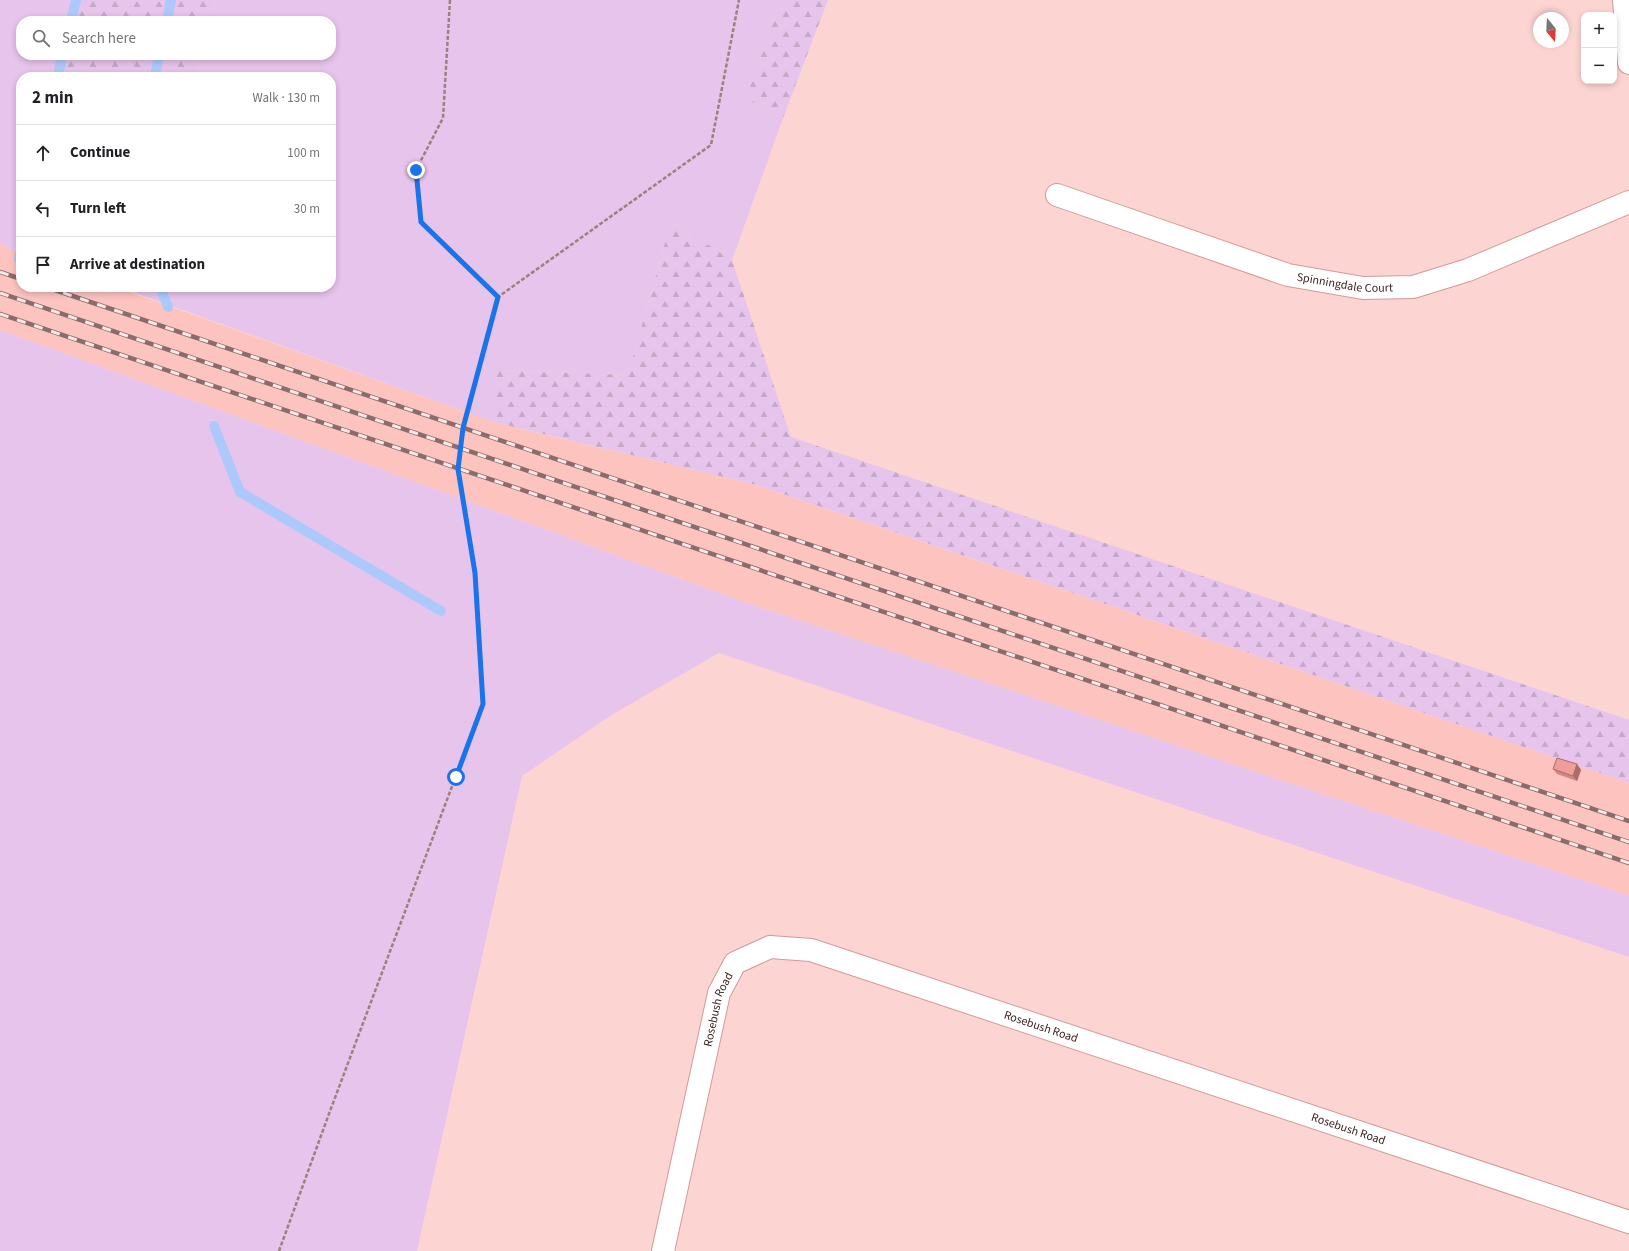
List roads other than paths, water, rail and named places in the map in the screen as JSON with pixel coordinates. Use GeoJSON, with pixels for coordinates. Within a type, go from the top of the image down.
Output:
{"type":"FeatureCollection","features":[{"type":"Feature","properties":{"kind":"street"},"geometry":{"type":"LineString","coordinates":[[1624,0],[1629,63]]}},
{"type":"Feature","properties":{"kind":"street","name":"Spinningdale Court"},"geometry":{"type":"LineString","coordinates":[[1057,195],[1288,275],[1363,288],[1413,287],[1468,270],[1629,202]]}},
{"type":"Feature","properties":{"kind":"street","name":"Rosebush Road"},"geometry":{"type":"LineString","coordinates":[[663,1251],[719,993],[735,963],[770,947],[811,950],[1629,1222]]}},
{"type":"Feature","properties":{"kind":"waterway"},"geometry":{"type":"LineString","coordinates":[[72,16],[76,0]]}},
{"type":"Feature","properties":{"kind":"waterway"},"geometry":{"type":"LineString","coordinates":[[168,16],[171,0]]}},
{"type":"Feature","properties":{"kind":"waterway"},"geometry":{"type":"LineString","coordinates":[[59,72],[61,60]]}},
{"type":"Feature","properties":{"kind":"waterway"},"geometry":{"type":"LineString","coordinates":[[156,72],[158,60]]}},
{"type":"Feature","properties":{"kind":"waterway"},"geometry":{"type":"LineString","coordinates":[[162,292],[168,307]]}},
{"type":"Feature","properties":{"kind":"waterway"},"geometry":{"type":"LineString","coordinates":[[214,426],[240,492],[441,611]]}},
{"type":"Feature","properties":{"kind":"railway"},"geometry":{"type":"LineString","coordinates":[[0,272],[16,277]]}},
{"type":"Feature","properties":{"kind":"railway"},"geometry":{"type":"LineString","coordinates":[[61,292],[1629,821]]}},
{"type":"Feature","properties":{"kind":"railway"},"geometry":{"type":"LineString","coordinates":[[0,293],[1629,842]]}},
{"type":"Feature","properties":{"kind":"railway"},"geometry":{"type":"LineString","coordinates":[[0,314],[1629,863]]}}]}
